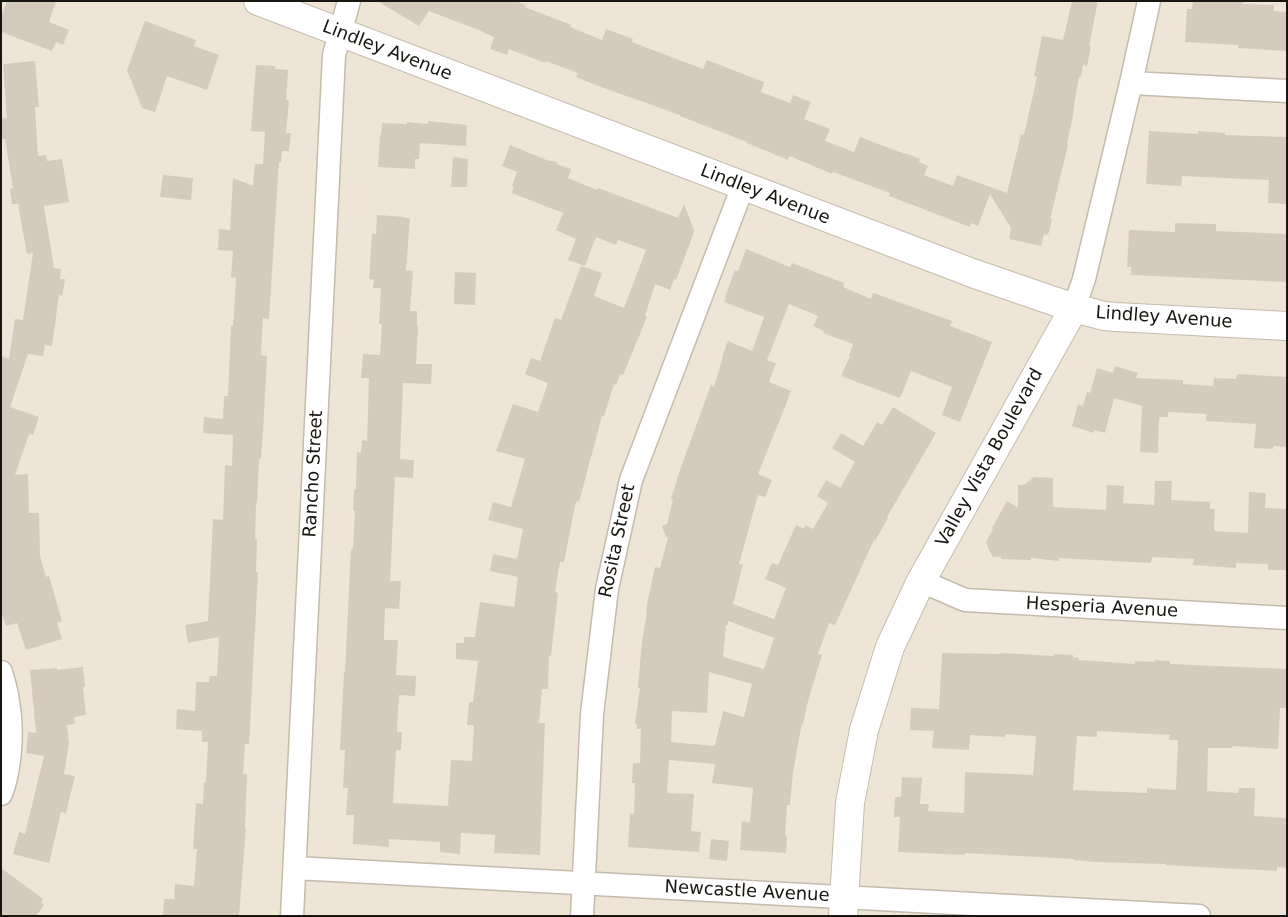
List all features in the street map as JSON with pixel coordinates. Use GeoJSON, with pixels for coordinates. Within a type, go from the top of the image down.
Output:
{"type":"FeatureCollection","features":[{"type":"Feature","properties":{"kind":"street","name":"Lindley Avenue"},"geometry":{"type":"LineString","coordinates":[[258,1],[975,274],[1074,308],[1116,318],[1287,326]]}},
{"type":"Feature","properties":{"kind":"street"},"geometry":{"type":"LineString","coordinates":[[339,33],[349,1]]}},
{"type":"Feature","properties":{"kind":"street","name":"Valley Vista Boulevard"},"geometry":{"type":"LineString","coordinates":[[843,907],[850,803],[864,730],[890,647],[921,581],[1074,308],[1084,279],[1132,83],[1149,1]]}},
{"type":"Feature","properties":{"kind":"street","name":"Rancho Street"},"geometry":{"type":"LineString","coordinates":[[292,916],[334,55],[339,33]]}},
{"type":"Feature","properties":{"kind":"street"},"geometry":{"type":"LineString","coordinates":[[1132,83],[1287,91]]}},
{"type":"Feature","properties":{"kind":"street","name":"Rosita Street"},"geometry":{"type":"LineString","coordinates":[[582,916],[593,705],[606,589],[631,480],[743,186]]}},
{"type":"Feature","properties":{"kind":"street","name":"Hesperia Avenue"},"geometry":{"type":"LineString","coordinates":[[921,581],[965,600],[1287,618]]}},
{"type":"Feature","properties":{"kind":"street"},"geometry":{"type":"LineString","coordinates":[[1,672],[9,704],[11,744],[6,783],[1,794]]}},
{"type":"Feature","properties":{"kind":"street","name":"Newcastle Avenue"},"geometry":{"type":"LineString","coordinates":[[295,868],[584,884],[843,907],[1199,916]]}},
{"type":"Feature","properties":{"kind":"building"},"geometry":{"type":"Polygon","coordinates":[[[7,1],[56,1],[49,22],[69,30],[63,45],[56,42],[52,51],[1,32],[1,17],[7,1]]]}},
{"type":"Feature","properties":{"kind":"building"},"geometry":{"type":"Polygon","coordinates":[[[377,1],[515,1],[602,40],[606,29],[633,39],[632,42],[703,69],[707,60],[764,82],[761,92],[790,103],[793,95],[811,102],[804,119],[830,129],[825,141],[854,152],[860,137],[920,159],[919,162],[928,166],[924,175],[953,186],[957,175],[1007,193],[1021,134],[1024,135],[1037,77],[1034,76],[1042,36],[1063,40],[1072,1],[1098,1],[1087,66],[1083,65],[1081,77],[1079,77],[1068,145],[1050,219],[1052,219],[1048,235],[1044,234],[1041,246],[1009,239],[1011,228],[990,194],[978,226],[971,223],[970,227],[889,196],[890,193],[833,172],[832,174],[790,156],[788,160],[680,115],[601,87],[576,77],[578,73],[546,61],[545,63],[509,49],[507,55],[490,49],[494,37],[429,11],[419,26],[377,1]]]}},
{"type":"Feature","properties":{"kind":"building"},"geometry":{"type":"Polygon","coordinates":[[[1193,1],[1243,1],[1243,4],[1274,5],[1274,11],[1287,12],[1287,51],[1238,48],[1238,45],[1185,42],[1187,9],[1192,9],[1193,1]]]}},
{"type":"Feature","properties":{"kind":"building"},"geometry":{"type":"Polygon","coordinates":[[[145,21],[196,40],[194,46],[219,55],[207,90],[167,76],[155,112],[142,108],[127,70],[145,21]]]}},
{"type":"Feature","properties":{"kind":"building"},"geometry":{"type":"Polygon","coordinates":[[[35,61],[39,107],[35,107],[38,156],[46,155],[47,161],[62,159],[69,202],[44,206],[54,268],[61,269],[60,279],[65,279],[62,296],[59,295],[52,346],[45,345],[43,356],[28,354],[10,407],[39,417],[33,435],[29,434],[15,475],[28,474],[29,513],[39,513],[40,556],[46,577],[49,576],[62,621],[57,623],[62,639],[26,650],[17,623],[6,626],[1,613],[1,356],[9,359],[15,319],[23,320],[33,253],[27,254],[18,204],[12,204],[10,189],[13,188],[5,139],[1,139],[1,118],[7,118],[3,64],[35,61]]]}},
{"type":"Feature","properties":{"kind":"building"},"geometry":{"type":"Polygon","coordinates":[[[256,65],[275,66],[275,69],[288,70],[286,100],[289,101],[286,133],[291,133],[289,151],[282,151],[281,162],[279,162],[269,319],[263,318],[261,355],[267,356],[261,459],[259,459],[256,503],[255,539],[257,539],[256,572],[258,572],[249,744],[245,744],[243,774],[247,774],[246,828],[239,916],[163,916],[164,899],[174,899],[175,884],[194,886],[197,849],[193,849],[196,803],[203,804],[204,783],[206,783],[208,742],[202,742],[202,731],[176,729],[177,709],[195,711],[196,682],[209,682],[210,676],[217,676],[219,637],[188,643],[185,625],[208,621],[213,519],[223,520],[225,465],[232,466],[233,435],[203,433],[204,417],[223,419],[224,396],[228,396],[231,326],[233,326],[236,278],[231,277],[233,251],[218,250],[219,229],[230,230],[233,178],[253,186],[255,164],[263,164],[265,132],[251,131],[256,65]]]}},
{"type":"Feature","properties":{"kind":"building"},"geometry":{"type":"Polygon","coordinates":[[[428,121],[467,125],[466,146],[420,143],[419,159],[415,159],[415,169],[378,167],[382,123],[407,124],[407,122],[428,124],[428,121]]]}},
{"type":"Feature","properties":{"kind":"building"},"geometry":{"type":"Polygon","coordinates":[[[1149,131],[1198,134],[1198,131],[1225,133],[1225,135],[1287,137],[1287,204],[1268,203],[1269,180],[1182,176],[1181,186],[1146,184],[1149,131]]]}},
{"type":"Feature","properties":{"kind":"building"},"geometry":{"type":"Polygon","coordinates":[[[510,145],[549,161],[555,161],[559,165],[571,169],[568,178],[678,218],[684,204],[694,230],[693,235],[676,280],[674,279],[670,290],[655,284],[645,316],[647,317],[623,375],[620,374],[616,385],[614,384],[604,416],[602,416],[579,502],[576,501],[564,562],[560,562],[555,592],[558,593],[551,656],[549,655],[548,689],[542,689],[539,723],[545,723],[540,855],[494,853],[495,835],[464,833],[461,833],[460,854],[440,852],[440,842],[389,839],[389,847],[353,844],[354,815],[346,815],[348,788],[343,788],[345,750],[340,750],[351,549],[353,549],[355,511],[353,511],[354,489],[356,489],[357,452],[361,453],[362,440],[367,441],[369,378],[361,378],[363,354],[380,355],[382,324],[379,324],[381,288],[373,288],[374,280],[369,279],[372,234],[376,234],[377,215],[410,218],[406,270],[413,271],[410,311],[417,311],[416,364],[432,364],[431,384],[403,383],[400,459],[414,460],[413,478],[395,477],[390,581],[401,581],[399,609],[385,608],[384,640],[398,640],[396,675],[416,676],[415,696],[399,695],[397,732],[402,732],[401,750],[396,750],[393,803],[448,806],[451,760],[472,761],[474,725],[467,725],[469,702],[473,702],[478,661],[456,659],[456,643],[464,643],[464,637],[475,637],[480,602],[514,607],[518,577],[490,571],[493,554],[517,559],[523,529],[488,520],[493,502],[511,507],[525,459],[496,451],[513,404],[538,412],[548,383],[525,374],[531,358],[540,361],[555,318],[561,320],[581,266],[602,273],[594,296],[624,308],[646,250],[618,240],[616,245],[596,237],[585,266],[568,260],[576,239],[556,230],[563,213],[512,193],[514,187],[512,186],[517,172],[502,166],[510,145]]]}},
{"type":"Feature","properties":{"kind":"building"},"geometry":{"type":"Polygon","coordinates":[[[453,157],[468,159],[467,187],[451,187],[453,157]]]}},
{"type":"Feature","properties":{"kind":"building"},"geometry":{"type":"Polygon","coordinates":[[[163,175],[193,178],[191,200],[160,197],[163,175]]]}},
{"type":"Feature","properties":{"kind":"building"},"geometry":{"type":"Polygon","coordinates":[[[1175,223],[1216,224],[1216,231],[1287,234],[1287,282],[1131,275],[1131,267],[1127,267],[1129,230],[1175,232],[1175,223]]]}},
{"type":"Feature","properties":{"kind":"building"},"geometry":{"type":"Polygon","coordinates":[[[746,249],[790,267],[792,263],[844,283],[843,287],[871,299],[873,293],[952,321],[950,326],[992,342],[960,422],[942,415],[952,387],[911,371],[900,398],[841,376],[853,344],[823,333],[824,331],[813,326],[818,316],[789,304],[767,360],[776,363],[769,382],[791,391],[758,474],[772,480],[765,497],[758,495],[739,564],[743,564],[733,604],[774,619],[786,588],[765,579],[772,563],[778,565],[796,525],[804,529],[805,525],[813,529],[828,503],[817,496],[826,480],[840,488],[855,462],[832,448],[841,433],[863,446],[877,422],[882,425],[893,407],[936,433],[874,540],[835,625],[829,623],[818,654],[822,655],[802,723],[793,772],[790,805],[787,805],[786,853],[740,850],[742,821],[750,822],[753,788],[712,783],[715,764],[669,760],[667,793],[694,794],[691,831],[701,832],[699,852],[628,847],[630,813],[634,814],[635,783],[632,783],[633,763],[640,763],[641,729],[637,729],[635,723],[640,688],[638,688],[642,641],[655,567],[660,568],[668,537],[666,537],[662,526],[667,524],[673,500],[671,499],[680,470],[711,385],[714,387],[728,341],[752,351],[764,317],[724,302],[735,270],[738,271],[746,249]],[[728,621],[723,657],[764,669],[774,638],[728,621]],[[709,672],[707,713],[672,711],[671,742],[715,746],[723,711],[744,717],[752,684],[709,672]]]}},
{"type":"Feature","properties":{"kind":"building"},"geometry":{"type":"Polygon","coordinates":[[[455,272],[476,273],[475,305],[454,304],[455,272]]]}},
{"type":"Feature","properties":{"kind":"building"},"geometry":{"type":"Polygon","coordinates":[[[1115,366],[1138,373],[1136,378],[1183,380],[1183,384],[1213,386],[1214,378],[1236,379],[1237,374],[1287,377],[1287,447],[1273,446],[1273,449],[1254,448],[1256,424],[1206,421],[1206,414],[1168,412],[1168,417],[1159,417],[1158,453],[1140,452],[1142,406],[1114,398],[1105,433],[1094,430],[1094,433],[1072,426],[1078,404],[1083,406],[1087,392],[1090,393],[1097,368],[1113,373],[1115,366]]]}},
{"type":"Feature","properties":{"kind":"building"},"geometry":{"type":"Polygon","coordinates":[[[1034,477],[1053,478],[1053,507],[1106,510],[1107,485],[1124,486],[1123,503],[1154,505],[1155,481],[1172,481],[1171,500],[1210,502],[1210,509],[1215,509],[1214,531],[1248,533],[1249,492],[1266,493],[1265,508],[1287,509],[1287,570],[1268,570],[1268,564],[1236,563],[1236,568],[1193,565],[1194,559],[1152,557],[1151,563],[1059,558],[1059,561],[1031,558],[1031,560],[1001,559],[1001,557],[993,557],[986,542],[992,528],[1007,501],[1018,508],[1018,485],[1024,485],[1034,477]]]}},
{"type":"Feature","properties":{"kind":"building"},"geometry":{"type":"Polygon","coordinates":[[[942,653],[1000,653],[1054,656],[1054,654],[1073,655],[1073,657],[1079,658],[1079,660],[1135,664],[1135,661],[1155,662],[1155,660],[1170,661],[1170,664],[1287,669],[1287,708],[1280,708],[1278,749],[1232,746],[1232,748],[1208,748],[1207,791],[1238,793],[1239,788],[1255,788],[1254,816],[1287,818],[1287,868],[1277,867],[1277,871],[1166,864],[1094,862],[1074,859],[965,853],[965,855],[898,852],[900,817],[894,817],[895,797],[901,797],[902,777],[922,778],[920,804],[929,804],[928,811],[964,813],[965,772],[1033,775],[1036,736],[1005,734],[1005,737],[970,735],[969,750],[932,748],[934,731],[910,730],[911,708],[939,709],[942,653]],[[1097,731],[1097,737],[1077,736],[1073,790],[1147,793],[1147,788],[1176,790],[1178,740],[1169,740],[1170,735],[1097,731]]]}},
{"type":"Feature","properties":{"kind":"building"},"geometry":{"type":"Polygon","coordinates":[[[83,667],[86,715],[74,717],[75,724],[67,725],[69,743],[64,774],[75,776],[66,813],[61,812],[49,863],[13,854],[19,832],[25,834],[44,756],[26,753],[28,732],[36,733],[30,670],[57,668],[57,670],[83,667]]]}},
{"type":"Feature","properties":{"kind":"building"},"geometry":{"type":"Polygon","coordinates":[[[711,839],[729,841],[727,861],[709,859],[711,839]]]}},
{"type":"Feature","properties":{"kind":"building"},"geometry":{"type":"Polygon","coordinates":[[[1,868],[43,899],[41,903],[44,905],[36,916],[1,916],[1,868]]]}}]}
